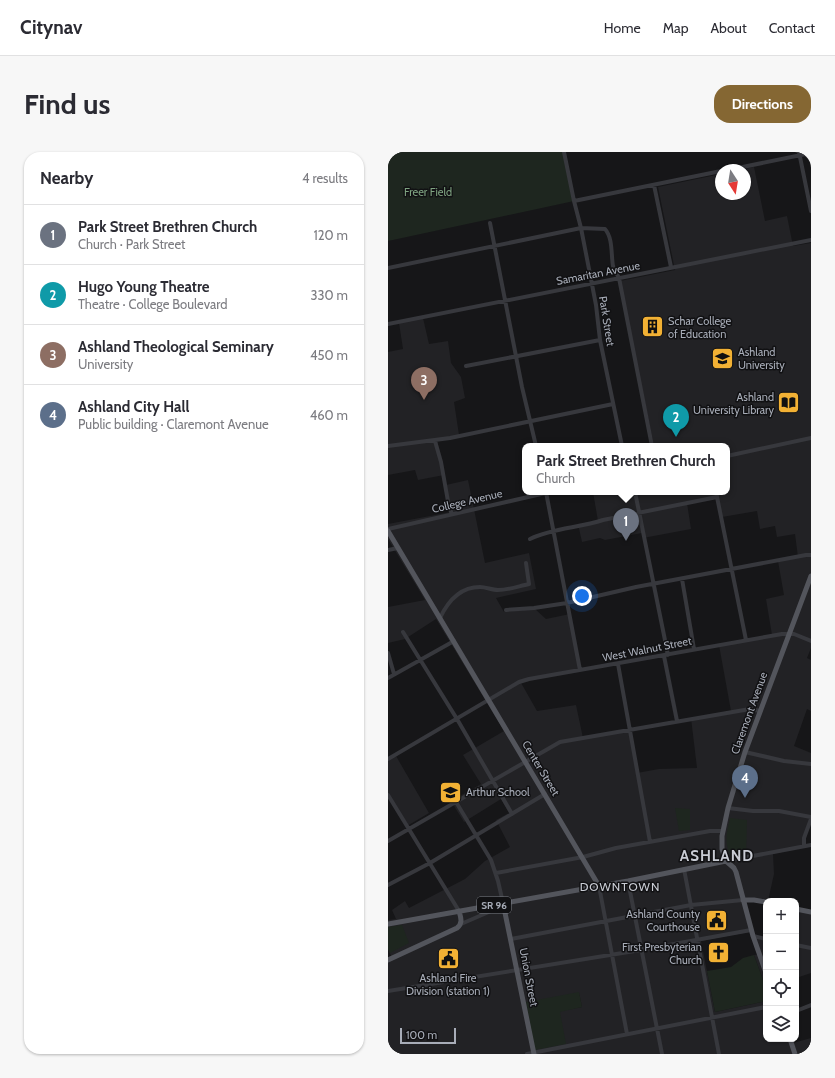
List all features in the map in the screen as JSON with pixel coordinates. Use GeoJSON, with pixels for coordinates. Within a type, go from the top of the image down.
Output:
{"type":"FeatureCollection","features":[{"type":"Feature","properties":{"kind":"main road","name":"Center Street"},"geometry":{"type":"LineString","coordinates":[[388,530],[599,886]]}},
{"type":"Feature","properties":{"kind":"main road","name":"Claremont Avenue"},"geometry":{"type":"LineString","coordinates":[[726,861],[722,845],[723,831],[728,808],[745,752],[811,576]]}},
{"type":"Feature","properties":{"kind":"main road"},"geometry":{"type":"LineString","coordinates":[[599,886],[726,861],[734,868],[752,933],[765,970]]}},
{"type":"Feature","properties":{"kind":"main road","name":"SR 96"},"geometry":{"type":"LineString","coordinates":[[388,924],[599,886]]}},
{"type":"Feature","properties":{"kind":"main road"},"geometry":{"type":"LineString","coordinates":[[743,900],[763,902]]}},
{"type":"Feature","properties":{"kind":"main road","name":"Union Street"},"geometry":{"type":"LineString","coordinates":[[503,903],[534,1053]]}},
{"type":"Feature","properties":{"kind":"main road"},"geometry":{"type":"LineString","coordinates":[[799,910],[811,912]]}},
{"type":"Feature","properties":{"kind":"main road"},"geometry":{"type":"LineString","coordinates":[[388,960],[457,928],[461,924],[462,920],[459,911]]}},
{"type":"Feature","properties":{"kind":"main road"},"geometry":{"type":"LineString","coordinates":[[791,1042],[795,1054]]}},
{"type":"Feature","properties":{"kind":"street","name":"Park Street"},"geometry":{"type":"LineString","coordinates":[[564,152],[592,283],[600,340],[621,443]]}},
{"type":"Feature","properties":{"kind":"street"},"geometry":{"type":"LineString","coordinates":[[751,165],[799,154],[811,153]]}},
{"type":"Feature","properties":{"kind":"street"},"geometry":{"type":"LineString","coordinates":[[799,154],[810,197],[811,211]]}},
{"type":"Feature","properties":{"kind":"street"},"geometry":{"type":"LineString","coordinates":[[574,201],[715,172]]}},
{"type":"Feature","properties":{"kind":"street"},"geometry":{"type":"LineString","coordinates":[[654,185],[671,268]]}},
{"type":"Feature","properties":{"kind":"street"},"geometry":{"type":"LineString","coordinates":[[490,223],[522,387],[535,443]]}},
{"type":"Feature","properties":{"kind":"street"},"geometry":{"type":"LineString","coordinates":[[388,268],[581,228],[602,228],[606,230],[614,267],[619,278],[651,443]]}},
{"type":"Feature","properties":{"kind":"street","name":"Samaritan Avenue"},"geometry":{"type":"LineString","coordinates":[[388,324],[811,240]]}},
{"type":"Feature","properties":{"kind":"street"},"geometry":{"type":"LineString","coordinates":[[466,366],[600,340]]}},
{"type":"Feature","properties":{"kind":"street"},"geometry":{"type":"LineString","coordinates":[[388,446],[435,441],[613,404]]}},
{"type":"Feature","properties":{"kind":"street"},"geometry":{"type":"LineString","coordinates":[[730,455],[811,438]]}},
{"type":"Feature","properties":{"kind":"street"},"geometry":{"type":"LineString","coordinates":[[435,441],[441,462],[449,507],[452,514]]}},
{"type":"Feature","properties":{"kind":"street","name":"College Avenue"},"geometry":{"type":"LineString","coordinates":[[388,530],[534,495]]}},
{"type":"Feature","properties":{"kind":"street"},"geometry":{"type":"LineString","coordinates":[[547,495],[553,532],[580,670]]}},
{"type":"Feature","properties":{"kind":"street"},"geometry":{"type":"LineString","coordinates":[[636,495],[654,584],[677,722]]}},
{"type":"Feature","properties":{"kind":"street"},"geometry":{"type":"LineString","coordinates":[[530,538],[537,535],[713,495]]}},
{"type":"Feature","properties":{"kind":"street"},"geometry":{"type":"LineString","coordinates":[[717,495],[746,640]]}},
{"type":"Feature","properties":{"kind":"street"},"geometry":{"type":"LineString","coordinates":[[388,550],[398,548]]}},
{"type":"Feature","properties":{"kind":"street"},"geometry":{"type":"LineString","coordinates":[[506,610],[534,608],[811,555]]}},
{"type":"Feature","properties":{"kind":"street"},"geometry":{"type":"LineString","coordinates":[[440,618],[451,599],[471,588],[484,587],[499,590],[529,584],[526,563]]}},
{"type":"Feature","properties":{"kind":"street"},"geometry":{"type":"LineString","coordinates":[[682,579],[694,649]]}},
{"type":"Feature","properties":{"kind":"street"},"geometry":{"type":"LineString","coordinates":[[403,632],[457,719],[512,814]]}},
{"type":"Feature","properties":{"kind":"street","name":"West Walnut Street"},"geometry":{"type":"LineString","coordinates":[[388,759],[519,682],[777,634],[794,634],[811,641]]}},
{"type":"Feature","properties":{"kind":"street"},"geometry":{"type":"LineString","coordinates":[[388,678],[454,641]]}},
{"type":"Feature","properties":{"kind":"street"},"geometry":{"type":"LineString","coordinates":[[388,653],[394,674]]}},
{"type":"Feature","properties":{"kind":"street"},"geometry":{"type":"LineString","coordinates":[[618,664],[650,842]]}},
{"type":"Feature","properties":{"kind":"street"},"geometry":{"type":"LineString","coordinates":[[388,841],[560,742],[750,709],[760,711]]}},
{"type":"Feature","properties":{"kind":"street"},"geometry":{"type":"LineString","coordinates":[[745,752],[784,761],[811,764]]}},
{"type":"Feature","properties":{"kind":"street"},"geometry":{"type":"LineString","coordinates":[[388,885],[430,863],[545,794]]}},
{"type":"Feature","properties":{"kind":"street"},"geometry":{"type":"LineString","coordinates":[[388,795],[408,830],[459,911]]}},
{"type":"Feature","properties":{"kind":"street"},"geometry":{"type":"LineString","coordinates":[[456,802],[491,860],[496,873],[503,903]]}},
{"type":"Feature","properties":{"kind":"street"},"geometry":{"type":"LineString","coordinates":[[728,808],[753,811],[779,811],[811,818],[804,838],[804,846]]}},
{"type":"Feature","properties":{"kind":"street"},"geometry":{"type":"LineString","coordinates":[[496,873],[583,857],[616,848],[710,831],[723,831]]}},
{"type":"Feature","properties":{"kind":"street"},"geometry":{"type":"LineString","coordinates":[[726,861],[811,845]]}},
{"type":"Feature","properties":{"kind":"street"},"geometry":{"type":"LineString","coordinates":[[684,869],[719,1054]]}},
{"type":"Feature","properties":{"kind":"street"},"geometry":{"type":"LineString","coordinates":[[628,881],[662,1054]]}},
{"type":"Feature","properties":{"kind":"street","name":"Center Street"},"geometry":{"type":"LineString","coordinates":[[599,886],[626,1034]]}},
{"type":"Feature","properties":{"kind":"street"},"geometry":{"type":"LineString","coordinates":[[511,939],[691,905],[743,900]]}},
{"type":"Feature","properties":{"kind":"street"},"geometry":{"type":"LineString","coordinates":[[461,924],[491,912]]}},
{"type":"Feature","properties":{"kind":"street"},"geometry":{"type":"LineString","coordinates":[[388,991],[698,940],[752,933],[763,938]]}},
{"type":"Feature","properties":{"kind":"street"},"geometry":{"type":"LineString","coordinates":[[799,946],[811,948]]}},
{"type":"Feature","properties":{"kind":"street"},"geometry":{"type":"LineString","coordinates":[[799,1010],[811,1005]]}},
{"type":"Feature","properties":{"kind":"street"},"geometry":{"type":"LineString","coordinates":[[527,1054],[763,1008]]}},
{"type":"Feature","properties":{"kind":"shaded area"},"geometry":{"type":"Polygon","coordinates":[[[754,167],[765,221],[787,216],[793,246],[811,243],[811,648],[807,658],[811,660],[811,711],[807,709],[794,746],[811,753],[811,821],[801,848],[773,854],[774,874],[769,898],[763,898],[763,900],[742,897],[749,932],[701,941],[715,1012],[763,1002],[763,1042],[793,1043],[811,1038],[811,1054],[388,1054],[388,957],[391,956],[388,949],[388,920],[396,919],[392,910],[405,901],[409,908],[465,879],[485,861],[510,847],[496,820],[509,813],[501,799],[464,822],[451,801],[481,784],[463,755],[504,731],[436,619],[405,639],[388,643],[388,607],[425,600],[388,539],[388,524],[451,512],[446,485],[468,480],[485,563],[529,553],[536,589],[496,598],[504,612],[535,609],[546,619],[570,614],[580,671],[520,681],[537,711],[576,705],[583,738],[629,730],[637,773],[659,769],[697,768],[691,718],[731,711],[719,645],[772,635],[766,599],[784,595],[778,561],[798,557],[795,534],[777,537],[775,526],[760,529],[757,511],[722,517],[718,497],[687,503],[691,529],[643,538],[642,533],[605,540],[600,538],[582,542],[578,524],[598,521],[594,495],[730,495],[730,443],[653,443],[620,281],[675,270],[658,187],[715,175],[715,200],[751,200],[751,168],[754,167]],[[579,993],[559,1011],[582,1007],[579,993]]]}},
{"type":"Feature","properties":{"kind":"shaded area"},"geometry":{"type":"Polygon","coordinates":[[[423,318],[429,344],[448,341],[451,363],[461,377],[465,398],[454,402],[459,435],[437,440],[444,475],[418,480],[415,470],[388,475],[388,352],[403,349],[399,323],[423,318]]]}},
{"type":"Feature","properties":{"kind":"shaded area"},"geometry":{"type":"Polygon","coordinates":[[[396,756],[429,813],[407,826],[388,793],[388,760],[396,756]]]}},
{"type":"Feature","properties":{"kind":"shaded area"},"geometry":{"type":"Polygon","coordinates":[[[799,908],[811,910],[811,973],[799,977],[799,908]]]}},
{"type":"Feature","properties":{"kind":"shaded area"},"geometry":{"type":"Polygon","coordinates":[[[753,936],[763,938],[763,980],[754,955],[760,954],[753,936]]]}},
{"type":"Feature","properties":{"kind":"green space","name":"Freer Field"},"geometry":{"type":"Polygon","coordinates":[[[388,152],[564,152],[574,201],[388,241],[388,152]]]}},
{"type":"Feature","properties":{"kind":"green space"},"geometry":{"type":"Polygon","coordinates":[[[675,808],[690,809],[690,830],[679,831],[675,808]]]}},
{"type":"Feature","properties":{"kind":"green space"},"geometry":{"type":"Polygon","coordinates":[[[730,818],[747,820],[746,857],[732,860],[726,839],[730,818]]]}},
{"type":"Feature","properties":{"kind":"green space"},"geometry":{"type":"Polygon","coordinates":[[[402,925],[409,943],[390,953],[388,949],[388,927],[402,925]]]}},
{"type":"Feature","properties":{"kind":"green space"},"geometry":{"type":"Polygon","coordinates":[[[754,955],[763,980],[763,1002],[715,1012],[707,971],[731,967],[743,958],[754,955]]]}},
{"type":"Feature","properties":{"kind":"green space"},"geometry":{"type":"Polygon","coordinates":[[[579,992],[582,1007],[560,1012],[566,1044],[535,1050],[526,1002],[579,992]]]}},
{"type":"Feature","properties":{"kind":"place","name":"Schar College of Education"},"geometry":{"type":"Point","coordinates":[652,327]}},
{"type":"Feature","properties":{"kind":"place","name":"Ashland University"},"geometry":{"type":"Point","coordinates":[723,358]}},
{"type":"Feature","properties":{"kind":"place","name":"Ashland Theological Seminary"},"geometry":{"type":"Point","coordinates":[424,400]}},
{"type":"Feature","properties":{"kind":"place","name":"Ashland University Library"},"geometry":{"type":"Point","coordinates":[789,403]}},
{"type":"Feature","properties":{"kind":"place","name":"Hugo Young Theatre"},"geometry":{"type":"Point","coordinates":[676,437]}},
{"type":"Feature","properties":{"kind":"place","name":"Park Street Brethren Church"},"geometry":{"type":"Point","coordinates":[626,541]}},
{"type":"Feature","properties":{"kind":"place","name":"Arthur School"},"geometry":{"type":"Point","coordinates":[450,792]}},
{"type":"Feature","properties":{"kind":"place","name":"Ashland City Hall"},"geometry":{"type":"Point","coordinates":[745,798]}},
{"type":"Feature","properties":{"kind":"place","name":"Ashland County Courthouse"},"geometry":{"type":"Point","coordinates":[716,920]}},
{"type":"Feature","properties":{"kind":"place","name":"First Presbyterian Church"},"geometry":{"type":"Point","coordinates":[718,953]}},
{"type":"Feature","properties":{"kind":"place","name":"Ashland Fire Division (station 1)"},"geometry":{"type":"Point","coordinates":[448,958]}},
{"type":"Feature","properties":{"kind":"district","name":"ASHLAND"},"geometry":{"type":"Point","coordinates":[717,856]}},
{"type":"Feature","properties":{"kind":"district","name":"DOWNTOWN"},"geometry":{"type":"Point","coordinates":[620,887]}}]}
